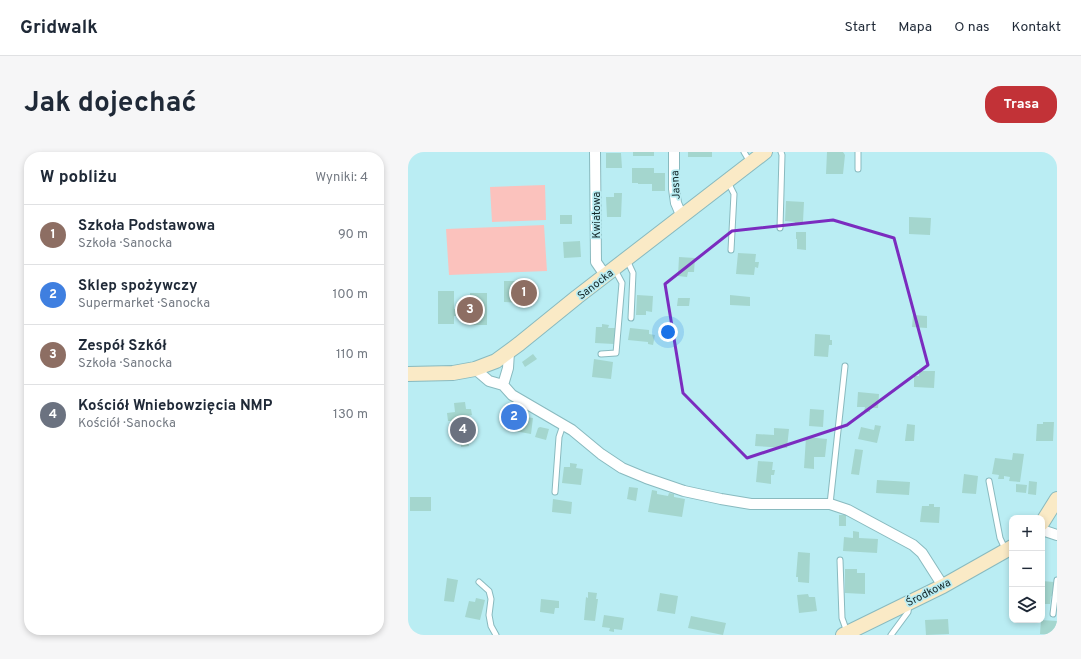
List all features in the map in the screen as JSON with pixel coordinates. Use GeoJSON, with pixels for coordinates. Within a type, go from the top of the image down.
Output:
{"type":"FeatureCollection","features":[{"type":"Feature","properties":{"kind":"street","name":"Kwiatowa"},"geometry":{"type":"LineString","coordinates":[[596,152],[596,262],[610,272]]}},
{"type":"Feature","properties":{"kind":"street","name":"Jasna"},"geometry":{"type":"LineString","coordinates":[[674,152],[674,189],[676,203],[682,217]]}},
{"type":"Feature","properties":{"kind":"street","name":"Sanocka"},"geometry":{"type":"LineString","coordinates":[[408,374],[453,373],[475,369],[496,361],[727,181],[747,157],[765,152]]}},
{"type":"Feature","properties":{"kind":"street"},"geometry":{"type":"LineString","coordinates":[[503,384],[508,368],[509,352]]}},
{"type":"Feature","properties":{"kind":"street"},"geometry":{"type":"LineString","coordinates":[[475,369],[488,381],[503,384],[512,395],[572,430],[601,454],[622,468],[646,478],[684,491],[751,504],[830,504],[848,510],[912,545],[922,553],[943,586]]}},
{"type":"Feature","properties":{"kind":"street"},"geometry":{"type":"LineString","coordinates":[[1045,518],[1057,498]]}},
{"type":"Feature","properties":{"kind":"street"},"geometry":{"type":"LineString","coordinates":[[1045,531],[1057,535]]}},
{"type":"Feature","properties":{"kind":"street","name":"Środkowa"},"geometry":{"type":"LineString","coordinates":[[845,634],[943,586],[1009,549]]}},
{"type":"Feature","properties":{"kind":"lane"},"geometry":{"type":"LineString","coordinates":[[780,228],[781,152]]}},
{"type":"Feature","properties":{"kind":"lane"},"geometry":{"type":"LineString","coordinates":[[858,152],[858,169]]}},
{"type":"Feature","properties":{"kind":"lane"},"geometry":{"type":"LineString","coordinates":[[727,181],[734,194],[731,250]]}},
{"type":"Feature","properties":{"kind":"lane"},"geometry":{"type":"LineString","coordinates":[[627,259],[633,273],[631,318]]}},
{"type":"Feature","properties":{"kind":"lane"},"geometry":{"type":"LineString","coordinates":[[600,354],[616,354],[622,283],[610,272]]}},
{"type":"Feature","properties":{"kind":"lane"},"geometry":{"type":"LineString","coordinates":[[830,504],[846,366]]}},
{"type":"Feature","properties":{"kind":"lane"},"geometry":{"type":"LineString","coordinates":[[555,492],[560,437],[563,425]]}},
{"type":"Feature","properties":{"kind":"lane"},"geometry":{"type":"LineString","coordinates":[[989,481],[1000,538],[1009,549]]}},
{"type":"Feature","properties":{"kind":"lane"},"geometry":{"type":"LineString","coordinates":[[840,560],[842,618],[845,634]]}},
{"type":"Feature","properties":{"kind":"lane"},"geometry":{"type":"LineString","coordinates":[[1053,614],[1057,580]]}},
{"type":"Feature","properties":{"kind":"lane"},"geometry":{"type":"LineString","coordinates":[[479,582],[489,591],[491,599],[489,615],[491,626],[496,635]]}},
{"type":"Feature","properties":{"kind":"lane"},"geometry":{"type":"LineString","coordinates":[[891,635],[908,612],[910,602]]}},
{"type":"Feature","properties":{"kind":"highlighted area"},"geometry":{"type":"Polygon","coordinates":[[[833,220],[894,238],[928,365],[847,425],[747,458],[683,393],[665,284],[732,231],[833,220]]]}},
{"type":"Feature","properties":{"kind":"shaded area"},"geometry":{"type":"Polygon","coordinates":[[[545,185],[546,220],[492,222],[490,187],[545,185]]]}},
{"type":"Feature","properties":{"kind":"shaded area"},"geometry":{"type":"Polygon","coordinates":[[[544,225],[547,271],[449,275],[446,229],[544,225]]]}},
{"type":"Feature","properties":{"kind":"building"},"geometry":{"type":"Polygon","coordinates":[[[633,152],[654,152],[654,156],[633,156],[633,152]]]}},
{"type":"Feature","properties":{"kind":"building"},"geometry":{"type":"Polygon","coordinates":[[[688,152],[712,152],[712,157],[688,157],[688,152]]]}},
{"type":"Feature","properties":{"kind":"building"},"geometry":{"type":"Polygon","coordinates":[[[827,152],[843,152],[845,155],[843,174],[826,174],[827,152]]]}},
{"type":"Feature","properties":{"kind":"building"},"geometry":{"type":"Polygon","coordinates":[[[606,153],[621,153],[622,168],[606,168],[606,153]]]}},
{"type":"Feature","properties":{"kind":"building"},"geometry":{"type":"Polygon","coordinates":[[[632,168],[654,168],[654,173],[665,173],[665,191],[652,191],[652,184],[632,183],[632,168]]]}},
{"type":"Feature","properties":{"kind":"building"},"geometry":{"type":"Polygon","coordinates":[[[614,193],[622,193],[621,217],[607,217],[606,197],[614,197],[614,193]]]}},
{"type":"Feature","properties":{"kind":"building"},"geometry":{"type":"Polygon","coordinates":[[[786,201],[804,202],[803,222],[799,222],[799,225],[794,225],[795,222],[785,221],[786,201]]]}},
{"type":"Feature","properties":{"kind":"building"},"geometry":{"type":"Polygon","coordinates":[[[560,215],[572,215],[572,224],[560,224],[560,215]]]}},
{"type":"Feature","properties":{"kind":"building"},"geometry":{"type":"Polygon","coordinates":[[[909,217],[931,218],[930,235],[909,234],[909,217]]]}},
{"type":"Feature","properties":{"kind":"building"},"geometry":{"type":"Polygon","coordinates":[[[796,232],[806,232],[806,250],[797,249],[796,232]]]}},
{"type":"Feature","properties":{"kind":"building"},"geometry":{"type":"Polygon","coordinates":[[[580,241],[581,257],[564,258],[563,242],[580,241]]]}},
{"type":"Feature","properties":{"kind":"building"},"geometry":{"type":"Polygon","coordinates":[[[738,253],[756,254],[755,262],[759,262],[758,268],[755,267],[754,275],[736,274],[738,253]]]}},
{"type":"Feature","properties":{"kind":"building"},"geometry":{"type":"Polygon","coordinates":[[[679,257],[695,258],[694,272],[688,272],[687,277],[678,276],[679,257]]]}},
{"type":"Feature","properties":{"kind":"building"},"geometry":{"type":"Polygon","coordinates":[[[504,281],[532,281],[532,303],[504,302],[504,281]]]}},
{"type":"Feature","properties":{"kind":"building"},"geometry":{"type":"Polygon","coordinates":[[[438,291],[454,291],[454,309],[470,309],[470,293],[487,293],[487,325],[470,325],[470,316],[454,316],[454,324],[438,324],[438,291]]]}},
{"type":"Feature","properties":{"kind":"building"},"geometry":{"type":"Polygon","coordinates":[[[637,295],[653,296],[652,312],[646,311],[646,315],[636,315],[637,295]]]}},
{"type":"Feature","properties":{"kind":"building"},"geometry":{"type":"Polygon","coordinates":[[[730,295],[750,297],[750,306],[730,305],[730,295]]]}},
{"type":"Feature","properties":{"kind":"building"},"geometry":{"type":"Polygon","coordinates":[[[678,298],[690,298],[689,306],[677,306],[678,298]]]}},
{"type":"Feature","properties":{"kind":"building"},"geometry":{"type":"Polygon","coordinates":[[[913,315],[927,316],[927,328],[912,327],[913,315]]]}},
{"type":"Feature","properties":{"kind":"building"},"geometry":{"type":"Polygon","coordinates":[[[602,324],[609,325],[608,328],[615,328],[614,344],[595,343],[596,327],[602,327],[602,324]]]}},
{"type":"Feature","properties":{"kind":"building"},"geometry":{"type":"Polygon","coordinates":[[[630,328],[649,330],[649,334],[655,335],[653,345],[648,344],[648,342],[628,340],[630,328]]]}},
{"type":"Feature","properties":{"kind":"building"},"geometry":{"type":"Polygon","coordinates":[[[815,334],[830,335],[832,345],[829,345],[828,357],[814,356],[815,334]]]}},
{"type":"Feature","properties":{"kind":"building"},"geometry":{"type":"Polygon","coordinates":[[[533,354],[537,359],[525,367],[522,362],[533,354]]]}},
{"type":"Feature","properties":{"kind":"building"},"geometry":{"type":"Polygon","coordinates":[[[594,359],[613,362],[611,379],[592,377],[594,359]]]}},
{"type":"Feature","properties":{"kind":"building"},"geometry":{"type":"Polygon","coordinates":[[[919,371],[935,371],[934,388],[914,387],[914,376],[919,376],[919,371]]]}},
{"type":"Feature","properties":{"kind":"building"},"geometry":{"type":"Polygon","coordinates":[[[858,392],[879,394],[878,408],[870,408],[870,412],[864,411],[865,407],[857,407],[858,392]]]}},
{"type":"Feature","properties":{"kind":"building"},"geometry":{"type":"Polygon","coordinates":[[[465,402],[466,409],[471,409],[472,415],[467,416],[470,439],[468,439],[469,446],[461,447],[460,439],[458,440],[456,421],[448,421],[447,413],[455,412],[454,403],[465,402]]]}},
{"type":"Feature","properties":{"kind":"building"},"geometry":{"type":"Polygon","coordinates":[[[810,409],[824,410],[823,427],[809,426],[810,409]]]}},
{"type":"Feature","properties":{"kind":"building"},"geometry":{"type":"Polygon","coordinates":[[[512,415],[533,418],[531,434],[509,430],[512,415]]]}},
{"type":"Feature","properties":{"kind":"building"},"geometry":{"type":"Polygon","coordinates":[[[1043,422],[1054,422],[1053,441],[1036,441],[1037,424],[1043,424],[1043,422]]]}},
{"type":"Feature","properties":{"kind":"building"},"geometry":{"type":"Polygon","coordinates":[[[907,424],[915,425],[914,441],[905,441],[907,424]]]}},
{"type":"Feature","properties":{"kind":"building"},"geometry":{"type":"Polygon","coordinates":[[[875,425],[881,426],[877,443],[858,439],[861,427],[874,430],[875,425]]]}},
{"type":"Feature","properties":{"kind":"building"},"geometry":{"type":"Polygon","coordinates":[[[538,428],[549,429],[546,440],[535,437],[538,428]]]}},
{"type":"Feature","properties":{"kind":"building"},"geometry":{"type":"Polygon","coordinates":[[[774,428],[789,429],[787,448],[755,446],[756,434],[774,435],[774,428]]]}},
{"type":"Feature","properties":{"kind":"building"},"geometry":{"type":"Polygon","coordinates":[[[806,437],[827,439],[825,457],[814,457],[814,469],[804,468],[806,437]]]}},
{"type":"Feature","properties":{"kind":"building"},"geometry":{"type":"Polygon","coordinates":[[[855,449],[863,450],[859,475],[851,474],[855,449]]]}},
{"type":"Feature","properties":{"kind":"building"},"geometry":{"type":"Polygon","coordinates":[[[1013,453],[1024,454],[1020,482],[1009,481],[1010,477],[1004,476],[1004,479],[998,479],[999,475],[992,474],[995,458],[1012,460],[1013,453]]]}},
{"type":"Feature","properties":{"kind":"building"},"geometry":{"type":"Polygon","coordinates":[[[758,461],[773,462],[772,470],[775,470],[774,475],[771,475],[771,484],[756,482],[758,461]]]}},
{"type":"Feature","properties":{"kind":"building"},"geometry":{"type":"Polygon","coordinates":[[[570,463],[577,464],[576,468],[583,469],[581,485],[562,483],[564,467],[570,467],[570,463]]]}},
{"type":"Feature","properties":{"kind":"building"},"geometry":{"type":"Polygon","coordinates":[[[964,474],[978,476],[976,494],[962,493],[964,474]]]}},
{"type":"Feature","properties":{"kind":"building"},"geometry":{"type":"Polygon","coordinates":[[[877,480],[910,482],[909,495],[876,493],[877,480]]]}},
{"type":"Feature","properties":{"kind":"building"},"geometry":{"type":"Polygon","coordinates":[[[1029,481],[1037,482],[1036,495],[1028,494],[1029,481]]]}},
{"type":"Feature","properties":{"kind":"building"},"geometry":{"type":"Polygon","coordinates":[[[1016,484],[1027,485],[1026,493],[1016,492],[1016,484]]]}},
{"type":"Feature","properties":{"kind":"building"},"geometry":{"type":"Polygon","coordinates":[[[629,487],[638,488],[636,501],[627,499],[629,487]]]}},
{"type":"Feature","properties":{"kind":"building"},"geometry":{"type":"Polygon","coordinates":[[[652,490],[657,491],[657,494],[668,496],[669,493],[674,494],[674,497],[685,499],[682,517],[648,512],[652,490]]]}},
{"type":"Feature","properties":{"kind":"building"},"geometry":{"type":"Polygon","coordinates":[[[410,497],[431,497],[431,511],[410,511],[410,497]]]}},
{"type":"Feature","properties":{"kind":"building"},"geometry":{"type":"Polygon","coordinates":[[[553,499],[572,502],[571,514],[552,512],[553,499]]]}},
{"type":"Feature","properties":{"kind":"building"},"geometry":{"type":"Polygon","coordinates":[[[929,504],[934,504],[934,507],[940,507],[939,523],[920,522],[922,506],[929,506],[929,504]]]}},
{"type":"Feature","properties":{"kind":"building"},"geometry":{"type":"Polygon","coordinates":[[[839,515],[846,515],[846,526],[839,526],[839,515]]]}},
{"type":"Feature","properties":{"kind":"building"},"geometry":{"type":"Polygon","coordinates":[[[853,531],[859,532],[859,538],[878,539],[877,553],[843,551],[844,537],[853,538],[853,531]]]}},
{"type":"Feature","properties":{"kind":"building"},"geometry":{"type":"Polygon","coordinates":[[[798,552],[810,553],[809,583],[798,582],[798,577],[796,577],[798,552]]]}},
{"type":"Feature","properties":{"kind":"building"},"geometry":{"type":"Polygon","coordinates":[[[845,569],[857,569],[857,573],[865,573],[865,594],[845,593],[845,569]]]}},
{"type":"Feature","properties":{"kind":"building"},"geometry":{"type":"Polygon","coordinates":[[[447,578],[458,580],[454,602],[444,601],[447,578]]]}},
{"type":"Feature","properties":{"kind":"building"},"geometry":{"type":"Polygon","coordinates":[[[1045,581],[1054,582],[1053,597],[1051,596],[1050,604],[1045,604],[1045,581]]]}},
{"type":"Feature","properties":{"kind":"building"},"geometry":{"type":"Polygon","coordinates":[[[588,592],[597,593],[596,599],[598,599],[595,621],[584,620],[586,597],[588,598],[588,592]]]}},
{"type":"Feature","properties":{"kind":"building"},"geometry":{"type":"Polygon","coordinates":[[[660,593],[678,596],[675,614],[657,611],[660,593]]]}},
{"type":"Feature","properties":{"kind":"building"},"geometry":{"type":"Polygon","coordinates":[[[808,594],[809,597],[815,597],[817,611],[799,613],[797,595],[808,594]]]}},
{"type":"Feature","properties":{"kind":"building"},"geometry":{"type":"Polygon","coordinates":[[[476,598],[485,600],[480,620],[465,617],[469,601],[475,602],[476,598]]]}},
{"type":"Feature","properties":{"kind":"building"},"geometry":{"type":"Polygon","coordinates":[[[541,599],[559,601],[559,608],[555,608],[554,614],[540,612],[541,599]]]}},
{"type":"Feature","properties":{"kind":"building"},"geometry":{"type":"Polygon","coordinates":[[[604,615],[624,618],[622,630],[614,629],[614,632],[609,631],[610,628],[602,627],[604,615]]]}},
{"type":"Feature","properties":{"kind":"building"},"geometry":{"type":"Polygon","coordinates":[[[691,616],[726,623],[723,635],[688,628],[691,616]]]}},
{"type":"Feature","properties":{"kind":"building"},"geometry":{"type":"Polygon","coordinates":[[[948,619],[949,634],[926,635],[925,620],[948,619]]]}},
{"type":"Feature","properties":{"kind":"building"},"geometry":{"type":"Polygon","coordinates":[[[1045,620],[1057,621],[1057,635],[1040,634],[1041,623],[1045,623],[1045,620]]]}},
{"type":"Feature","properties":{"kind":"place","name":"Szkoła Podstawowa"},"geometry":{"type":"Point","coordinates":[524,293]}},
{"type":"Feature","properties":{"kind":"place","name":"Zespół Szkół"},"geometry":{"type":"Point","coordinates":[470,310]}},
{"type":"Feature","properties":{"kind":"place","name":"Sklep spożywczy"},"geometry":{"type":"Point","coordinates":[514,417]}},
{"type":"Feature","properties":{"kind":"place","name":"Kościół Wniebowzięcia NMP"},"geometry":{"type":"Point","coordinates":[463,430]}}]}
